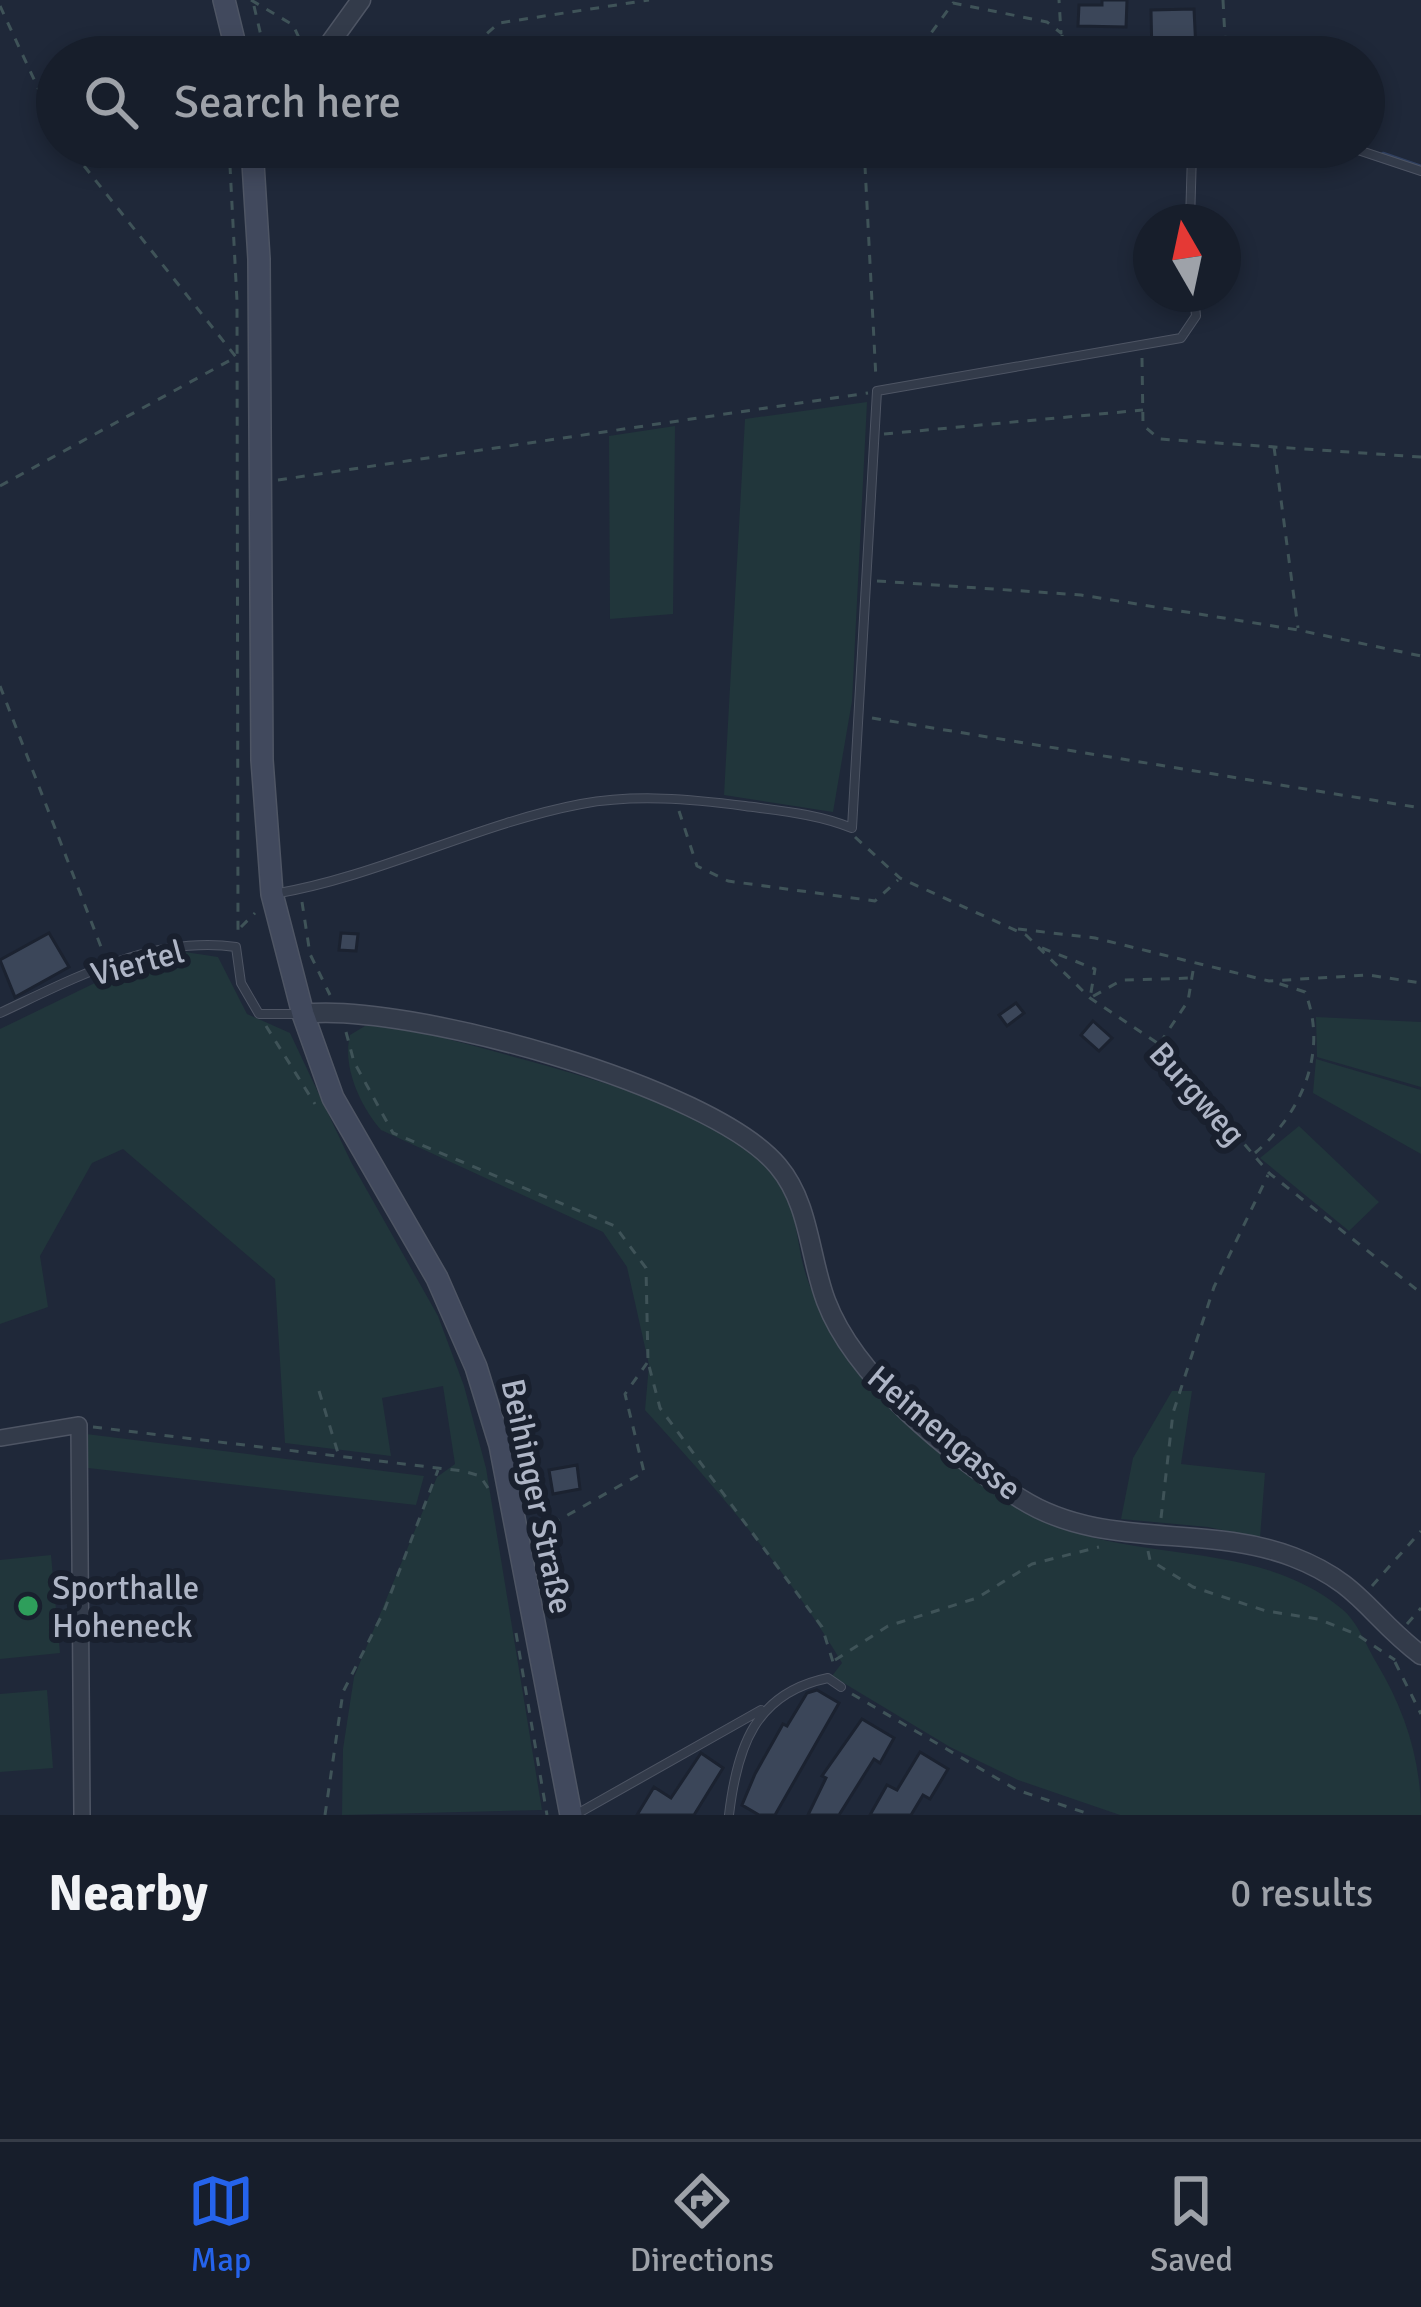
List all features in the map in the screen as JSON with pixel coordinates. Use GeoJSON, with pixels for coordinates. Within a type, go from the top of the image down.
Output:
{"type":"FeatureCollection","features":[{"type":"Feature","properties":{"kind":"main road"},"geometry":{"type":"LineString","coordinates":[[224,0],[233,36]]}},
{"type":"Feature","properties":{"kind":"main road","name":"Beihinger Straße"},"geometry":{"type":"LineString","coordinates":[[255,168],[262,760],[272,894],[303,1014],[333,1098],[437,1278],[469,1351],[500,1445],[572,1815]]}},
{"type":"Feature","properties":{"kind":"street"},"geometry":{"type":"LineString","coordinates":[[332,36],[361,0]]}},
{"type":"Feature","properties":{"kind":"street","name":"Heimengasse"},"geometry":{"type":"LineString","coordinates":[[303,1014],[337,1011],[417,1020],[599,1072],[689,1105],[741,1135],[778,1165],[797,1195],[828,1307],[881,1385],[1020,1498],[1072,1522],[1213,1537],[1291,1556],[1362,1596],[1421,1655]]}},
{"type":"Feature","properties":{"kind":"street"},"geometry":{"type":"LineString","coordinates":[[0,1438],[79,1425],[82,1815]]}},
{"type":"Feature","properties":{"kind":"lane"},"geometry":{"type":"LineString","coordinates":[[1385,159],[1421,171]]}},
{"type":"Feature","properties":{"kind":"lane"},"geometry":{"type":"LineString","coordinates":[[1192,204],[1194,168]]}},
{"type":"Feature","properties":{"kind":"lane"},"geometry":{"type":"LineString","coordinates":[[272,894],[300,890],[519,819],[585,803],[678,797],[815,815],[852,828],[868,580],[870,435],[877,391],[1142,348],[1181,338],[1191,330],[1192,312]]}},
{"type":"Feature","properties":{"kind":"lane","name":"Viertel"},"geometry":{"type":"LineString","coordinates":[[0,1013],[114,963],[175,947],[236,947],[241,983],[259,1014]]}},
{"type":"Feature","properties":{"kind":"lane"},"geometry":{"type":"LineString","coordinates":[[259,1014],[303,1014]]}},
{"type":"Feature","properties":{"kind":"lane"},"geometry":{"type":"LineString","coordinates":[[572,1815],[781,1696],[829,1678],[841,1687]]}},
{"type":"Feature","properties":{"kind":"lane"},"geometry":{"type":"LineString","coordinates":[[729,1815],[746,1734],[761,1710]]}},
{"type":"Feature","properties":{"kind":"path"},"geometry":{"type":"LineString","coordinates":[[484,36],[499,23],[649,0]]}},
{"type":"Feature","properties":{"kind":"path"},"geometry":{"type":"LineString","coordinates":[[1059,0],[1062,36]]}},
{"type":"Feature","properties":{"kind":"path"},"geometry":{"type":"LineString","coordinates":[[1223,0],[1225,36]]}},
{"type":"Feature","properties":{"kind":"path"},"geometry":{"type":"LineString","coordinates":[[253,2],[293,25],[298,36]]}},
{"type":"Feature","properties":{"kind":"path"},"geometry":{"type":"LineString","coordinates":[[253,2],[261,36]]}},
{"type":"Feature","properties":{"kind":"path"},"geometry":{"type":"LineString","coordinates":[[929,36],[953,3],[1047,22],[1061,33]]}},
{"type":"Feature","properties":{"kind":"path"},"geometry":{"type":"LineString","coordinates":[[0,6],[36,84]]}},
{"type":"Feature","properties":{"kind":"path"},"geometry":{"type":"LineString","coordinates":[[86,168],[236,356]]}},
{"type":"Feature","properties":{"kind":"path"},"geometry":{"type":"LineString","coordinates":[[231,168],[240,928]]}},
{"type":"Feature","properties":{"kind":"path"},"geometry":{"type":"LineString","coordinates":[[261,481],[877,391],[865,168]]}},
{"type":"Feature","properties":{"kind":"path"},"geometry":{"type":"LineString","coordinates":[[1142,348],[1143,425],[1159,439],[1421,458]]}},
{"type":"Feature","properties":{"kind":"path"},"geometry":{"type":"LineString","coordinates":[[0,486],[236,356]]}},
{"type":"Feature","properties":{"kind":"path"},"geometry":{"type":"LineString","coordinates":[[870,435],[1143,410]]}},
{"type":"Feature","properties":{"kind":"path"},"geometry":{"type":"LineString","coordinates":[[1274,446],[1298,630]]}},
{"type":"Feature","properties":{"kind":"path"},"geometry":{"type":"LineString","coordinates":[[868,580],[1081,595],[1298,630],[1421,656]]}},
{"type":"Feature","properties":{"kind":"path"},"geometry":{"type":"LineString","coordinates":[[0,686],[91,933],[114,963]]}},
{"type":"Feature","properties":{"kind":"path"},"geometry":{"type":"LineString","coordinates":[[861,717],[1421,808]]}},
{"type":"Feature","properties":{"kind":"path"},"geometry":{"type":"LineString","coordinates":[[678,797],[682,834],[697,866],[728,881],[875,901],[900,878]]}},
{"type":"Feature","properties":{"kind":"path","name":"Burgweg"},"geometry":{"type":"LineString","coordinates":[[852,828],[873,859],[900,878],[1026,935],[1090,998],[1159,1044],[1269,1173],[1421,1293]]}},
{"type":"Feature","properties":{"kind":"path"},"geometry":{"type":"LineString","coordinates":[[300,890],[310,955],[337,1011],[354,1062],[393,1133],[615,1226],[646,1268],[648,1362],[660,1408],[822,1627],[833,1662],[829,1678]]}},
{"type":"Feature","properties":{"kind":"path"},"geometry":{"type":"LineString","coordinates":[[1016,928],[1095,938],[1305,992],[1312,1010],[1303,1100],[1281,1131],[1253,1155]]}},
{"type":"Feature","properties":{"kind":"path"},"geometry":{"type":"LineString","coordinates":[[1026,935],[1055,955],[1095,969],[1090,998]]}},
{"type":"Feature","properties":{"kind":"path"},"geometry":{"type":"LineString","coordinates":[[1159,1044],[1188,1001],[1195,963]]}},
{"type":"Feature","properties":{"kind":"path"},"geometry":{"type":"LineString","coordinates":[[1269,980],[1368,975],[1421,983]]}},
{"type":"Feature","properties":{"kind":"path"},"geometry":{"type":"LineString","coordinates":[[1090,998],[1122,980],[1192,978]]}},
{"type":"Feature","properties":{"kind":"path"},"geometry":{"type":"LineString","coordinates":[[259,1014],[315,1105]]}},
{"type":"Feature","properties":{"kind":"path"},"geometry":{"type":"LineString","coordinates":[[1269,1173],[1214,1287],[1173,1413],[1150,1560],[1192,1587],[1266,1611],[1318,1619],[1356,1634],[1395,1660]]}},
{"type":"Feature","properties":{"kind":"path"},"geometry":{"type":"LineString","coordinates":[[519,1543],[644,1472],[625,1394],[648,1362]]}},
{"type":"Feature","properties":{"kind":"path"},"geometry":{"type":"LineString","coordinates":[[319,1391],[338,1454]]}},
{"type":"Feature","properties":{"kind":"path"},"geometry":{"type":"LineString","coordinates":[[79,1425],[463,1472],[479,1476],[492,1495],[486,1468]]}},
{"type":"Feature","properties":{"kind":"path"},"geometry":{"type":"LineString","coordinates":[[325,1815],[343,1692],[384,1610],[438,1468]]}},
{"type":"Feature","properties":{"kind":"path"},"geometry":{"type":"LineString","coordinates":[[1362,1596],[1421,1532]]}},
{"type":"Feature","properties":{"kind":"path"},"geometry":{"type":"LineString","coordinates":[[833,1662],[888,1626],[966,1602],[1032,1564],[1115,1542]]}},
{"type":"Feature","properties":{"kind":"path"},"geometry":{"type":"LineString","coordinates":[[1398,1634],[1421,1608]]}},
{"type":"Feature","properties":{"kind":"path"},"geometry":{"type":"LineString","coordinates":[[516,1632],[547,1815]]}},
{"type":"Feature","properties":{"kind":"path"},"geometry":{"type":"LineString","coordinates":[[1376,1637],[1395,1660],[1421,1714]]}},
{"type":"Feature","properties":{"kind":"path"},"geometry":{"type":"LineString","coordinates":[[841,1687],[1017,1790],[1092,1815]]}},
{"type":"Feature","properties":{"kind":"green space"},"geometry":{"type":"Polygon","coordinates":[[[867,402],[852,701],[833,812],[724,795],[745,419],[867,402]]]}},
{"type":"Feature","properties":{"kind":"green space"},"geometry":{"type":"Polygon","coordinates":[[[675,426],[673,614],[610,619],[609,436],[675,426]]]}},
{"type":"Feature","properties":{"kind":"green space"},"geometry":{"type":"Polygon","coordinates":[[[185,952],[218,957],[247,1014],[290,1033],[351,1162],[438,1316],[464,1386],[486,1468],[542,1810],[342,1815],[343,1749],[354,1677],[437,1477],[455,1464],[443,1386],[382,1398],[391,1456],[285,1443],[275,1279],[123,1149],[92,1163],[40,1256],[48,1307],[0,1324],[0,1029],[99,981],[185,952]]]}},
{"type":"Feature","properties":{"kind":"green space"},"geometry":{"type":"Polygon","coordinates":[[[1316,1017],[1421,1022],[1421,1087],[1317,1057],[1316,1017]]]}},
{"type":"Feature","properties":{"kind":"green space"},"geometry":{"type":"Polygon","coordinates":[[[398,1025],[637,1094],[685,1111],[756,1151],[782,1184],[805,1273],[828,1321],[901,1411],[989,1487],[1055,1526],[1266,1569],[1306,1585],[1342,1609],[1361,1634],[1403,1717],[1418,1775],[1421,1815],[1120,1815],[1018,1780],[950,1747],[832,1676],[842,1663],[798,1595],[725,1501],[645,1410],[649,1365],[627,1267],[603,1232],[381,1130],[373,1120],[351,1072],[350,1035],[365,1026],[398,1025]]]}},
{"type":"Feature","properties":{"kind":"green space"},"geometry":{"type":"Polygon","coordinates":[[[1316,1059],[1421,1090],[1421,1154],[1313,1093],[1316,1059]]]}},
{"type":"Feature","properties":{"kind":"green space"},"geometry":{"type":"Polygon","coordinates":[[[1299,1126],[1379,1202],[1349,1231],[1260,1158],[1299,1126]]]}},
{"type":"Feature","properties":{"kind":"green space"},"geometry":{"type":"Polygon","coordinates":[[[1172,1391],[1192,1391],[1181,1464],[1265,1473],[1260,1538],[1208,1527],[1121,1519],[1133,1458],[1172,1391]]]}},
{"type":"Feature","properties":{"kind":"green space"},"geometry":{"type":"Polygon","coordinates":[[[86,1434],[424,1476],[416,1505],[88,1468],[86,1434]]]}},
{"type":"Feature","properties":{"kind":"green space","name":"Sporthalle Hoheneck"},"geometry":{"type":"Polygon","coordinates":[[[51,1555],[60,1653],[0,1659],[0,1560],[51,1555]]]}},
{"type":"Feature","properties":{"kind":"green space"},"geometry":{"type":"Polygon","coordinates":[[[47,1690],[53,1768],[0,1772],[0,1694],[47,1690]]]}},
{"type":"Feature","properties":{"kind":"building"},"geometry":{"type":"Polygon","coordinates":[[[1102,0],[1127,0],[1126,27],[1078,26],[1079,5],[1102,5],[1102,0]]]}},
{"type":"Feature","properties":{"kind":"building"},"geometry":{"type":"Polygon","coordinates":[[[1194,9],[1195,36],[1152,36],[1151,10],[1194,9]]]}},
{"type":"Feature","properties":{"kind":"building"},"geometry":{"type":"Polygon","coordinates":[[[49,933],[69,967],[15,997],[0,960],[49,933]]]}},
{"type":"Feature","properties":{"kind":"building"},"geometry":{"type":"Polygon","coordinates":[[[341,933],[358,934],[356,951],[339,950],[341,933]]]}},
{"type":"Feature","properties":{"kind":"building"},"geometry":{"type":"Polygon","coordinates":[[[1016,1003],[1024,1013],[1007,1026],[999,1015],[1016,1003]]]}},
{"type":"Feature","properties":{"kind":"building"},"geometry":{"type":"Polygon","coordinates":[[[1093,1021],[1112,1038],[1099,1051],[1081,1035],[1093,1021]]]}},
{"type":"Feature","properties":{"kind":"building"},"geometry":{"type":"Polygon","coordinates":[[[577,1465],[580,1489],[553,1494],[549,1470],[577,1465]]]}},
{"type":"Feature","properties":{"kind":"building"},"geometry":{"type":"Polygon","coordinates":[[[817,1690],[839,1703],[775,1815],[759,1815],[742,1805],[755,1774],[783,1724],[787,1726],[807,1693],[817,1690]]]}},
{"type":"Feature","properties":{"kind":"building"},"geometry":{"type":"Polygon","coordinates":[[[862,1719],[894,1738],[880,1763],[874,1759],[839,1815],[808,1815],[826,1778],[822,1776],[862,1719]]]}},
{"type":"Feature","properties":{"kind":"building"},"geometry":{"type":"Polygon","coordinates":[[[920,1752],[948,1769],[930,1799],[923,1795],[911,1815],[870,1815],[887,1785],[897,1790],[920,1752]]]}},
{"type":"Feature","properties":{"kind":"building"},"geometry":{"type":"Polygon","coordinates":[[[701,1753],[723,1768],[694,1815],[637,1815],[654,1787],[671,1798],[701,1753]]]}},
{"type":"Feature","properties":{"kind":"waterway"},"geometry":{"type":"LineString","coordinates":[[1385,155],[1421,167]]}},
{"type":"Feature","properties":{"kind":"place","name":"Sporthalle Hoheneck"},"geometry":{"type":"Point","coordinates":[28,1606]}}]}
